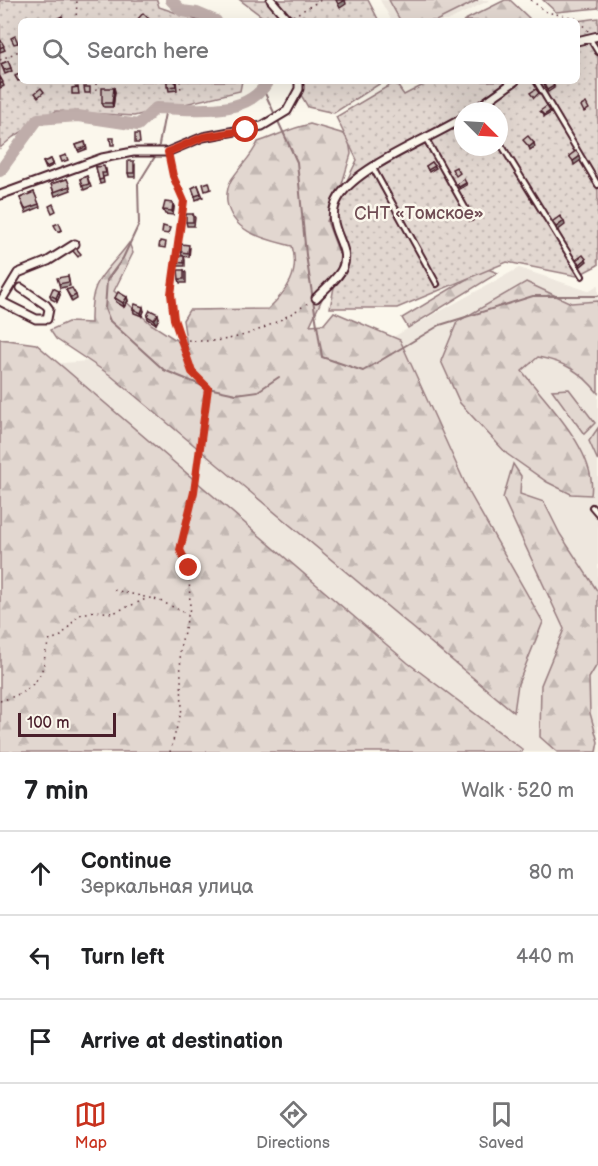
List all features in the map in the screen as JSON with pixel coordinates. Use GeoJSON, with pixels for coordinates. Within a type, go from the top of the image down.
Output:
{"type":"FeatureCollection","features":[{"type":"Feature","properties":{"kind":"street"},"geometry":{"type":"LineString","coordinates":[[271,0],[286,18]]}},
{"type":"Feature","properties":{"kind":"street"},"geometry":{"type":"LineString","coordinates":[[0,195],[102,158],[134,152],[168,152],[203,137],[262,126],[286,111],[299,89],[299,84]]}},
{"type":"Feature","properties":{"kind":"street"},"geometry":{"type":"LineString","coordinates":[[487,102],[511,84]]}},
{"type":"Feature","properties":{"kind":"street"},"geometry":{"type":"LineString","coordinates":[[316,298],[343,270],[345,261],[332,222],[335,207],[349,186],[373,168],[454,123]]}},
{"type":"Feature","properties":{"kind":"street"},"geometry":{"type":"LineString","coordinates":[[21,288],[46,305],[49,309],[47,320],[36,319],[1,301],[5,290],[18,273],[48,261],[75,244]]}},
{"type":"Feature","properties":{"kind":"lane"},"geometry":{"type":"LineString","coordinates":[[594,37],[598,52]]}},
{"type":"Feature","properties":{"kind":"lane"},"geometry":{"type":"LineString","coordinates":[[538,84],[598,185]]}},
{"type":"Feature","properties":{"kind":"lane"},"geometry":{"type":"LineString","coordinates":[[426,139],[471,218]]}},
{"type":"Feature","properties":{"kind":"lane"},"geometry":{"type":"LineString","coordinates":[[508,156],[582,276]]}},
{"type":"Feature","properties":{"kind":"lane"},"geometry":{"type":"LineString","coordinates":[[373,168],[438,285]]}},
{"type":"Feature","properties":{"kind":"lane"},"geometry":{"type":"LineString","coordinates":[[592,507],[598,514]]}},
{"type":"Feature","properties":{"kind":"path"},"geometry":{"type":"LineString","coordinates":[[76,18],[77,0]]}},
{"type":"Feature","properties":{"kind":"path"},"geometry":{"type":"LineString","coordinates":[[291,18],[321,0]]}},
{"type":"Feature","properties":{"kind":"path"},"geometry":{"type":"LineString","coordinates":[[531,0],[546,12],[576,18]]}},
{"type":"Feature","properties":{"kind":"path"},"geometry":{"type":"LineString","coordinates":[[580,22],[594,37]]}},
{"type":"Feature","properties":{"kind":"path"},"geometry":{"type":"LineString","coordinates":[[0,60],[18,51]]}},
{"type":"Feature","properties":{"kind":"path"},"geometry":{"type":"LineString","coordinates":[[96,84],[96,91]]}},
{"type":"Feature","properties":{"kind":"path"},"geometry":{"type":"LineString","coordinates":[[180,84],[180,91]]}},
{"type":"Feature","properties":{"kind":"path"},"geometry":{"type":"LineString","coordinates":[[168,152],[173,176],[184,201],[171,294],[176,330],[182,339],[192,372],[208,388],[194,492],[180,550],[189,568],[189,615],[180,648],[182,709],[170,752]]}},
{"type":"Feature","properties":{"kind":"path"},"geometry":{"type":"LineString","coordinates":[[182,339],[215,341],[259,331],[278,323],[316,298]]}},
{"type":"Feature","properties":{"kind":"path"},"geometry":{"type":"LineString","coordinates":[[114,590],[146,599],[159,600],[189,615]]}},
{"type":"Feature","properties":{"kind":"path"},"geometry":{"type":"LineString","coordinates":[[0,701],[31,687],[40,676],[45,649],[50,640],[61,636],[79,615],[93,611],[112,613],[146,599]]}},
{"type":"Feature","properties":{"kind":"shaded area"},"geometry":{"type":"Polygon","coordinates":[[[380,0],[490,0],[453,18],[390,18],[380,0]]]}},
{"type":"Feature","properties":{"kind":"shaded area"},"geometry":{"type":"Polygon","coordinates":[[[519,268],[588,291],[598,285],[598,752],[0,752],[0,368],[393,337],[519,268]]]}},
{"type":"Feature","properties":{"kind":"green space"},"geometry":{"type":"Polygon","coordinates":[[[0,0],[157,0],[159,7],[191,18],[18,18],[18,84],[241,84],[240,91],[134,116],[56,111],[13,137],[0,148],[0,0]]]}},
{"type":"Feature","properties":{"kind":"green space"},"geometry":{"type":"Polygon","coordinates":[[[240,0],[368,0],[377,18],[264,18],[240,0]]]}},
{"type":"Feature","properties":{"kind":"green space"},"geometry":{"type":"Polygon","coordinates":[[[389,0],[478,0],[442,18],[399,18],[389,0]]]}},
{"type":"Feature","properties":{"kind":"green space"},"geometry":{"type":"Polygon","coordinates":[[[505,0],[510,0],[529,18],[469,18],[505,0]]]}},
{"type":"Feature","properties":{"kind":"green space"},"geometry":{"type":"Polygon","coordinates":[[[543,0],[598,0],[598,8],[556,12],[543,0]]]}},
{"type":"Feature","properties":{"kind":"green space","name":"СНТ «Томское»"},"geometry":{"type":"Polygon","coordinates":[[[598,18],[598,265],[577,276],[507,262],[397,308],[330,308],[340,256],[327,221],[357,160],[336,117],[392,84],[396,84],[404,95],[425,84],[580,84],[580,21],[598,18]]]}},
{"type":"Feature","properties":{"kind":"green space"},"geometry":{"type":"Polygon","coordinates":[[[295,84],[379,84],[334,113],[308,107],[295,84]]]}},
{"type":"Feature","properties":{"kind":"green space"},"geometry":{"type":"Polygon","coordinates":[[[310,124],[344,134],[349,141],[351,154],[341,187],[341,267],[329,284],[310,325],[324,324],[334,312],[400,340],[469,492],[543,622],[518,684],[514,712],[110,375],[56,339],[50,330],[68,322],[91,323],[91,307],[96,286],[129,243],[133,253],[114,291],[151,324],[187,347],[183,320],[189,310],[268,309],[286,288],[293,273],[292,246],[251,233],[235,221],[227,202],[228,189],[232,179],[258,142],[310,124]]]}},
{"type":"Feature","properties":{"kind":"green space"},"geometry":{"type":"Polygon","coordinates":[[[485,268],[498,273],[408,328],[402,318],[485,268]]]}},
{"type":"Feature","properties":{"kind":"green space"},"geometry":{"type":"Polygon","coordinates":[[[526,282],[571,303],[598,301],[598,393],[572,369],[548,359],[538,357],[522,371],[556,412],[578,445],[591,479],[591,495],[571,494],[547,482],[507,454],[460,403],[441,361],[457,322],[526,282]]]}},
{"type":"Feature","properties":{"kind":"green space"},"geometry":{"type":"Polygon","coordinates":[[[0,339],[36,344],[408,663],[522,749],[522,752],[0,752],[0,339]]]}},
{"type":"Feature","properties":{"kind":"green space"},"geometry":{"type":"Polygon","coordinates":[[[569,389],[595,423],[584,434],[552,390],[569,389]]]}},
{"type":"Feature","properties":{"kind":"green space"},"geometry":{"type":"Polygon","coordinates":[[[598,428],[598,461],[589,441],[598,428]]]}},
{"type":"Feature","properties":{"kind":"green space"},"geometry":{"type":"Polygon","coordinates":[[[513,464],[521,476],[520,494],[544,502],[560,534],[598,592],[598,663],[589,678],[590,713],[598,742],[596,752],[557,752],[540,737],[541,685],[564,629],[503,498],[513,464]]]}},
{"type":"Feature","properties":{"kind":"building"},"geometry":{"type":"Polygon","coordinates":[[[143,13],[148,18],[139,18],[143,13]]]}},
{"type":"Feature","properties":{"kind":"building"},"geometry":{"type":"Polygon","coordinates":[[[15,36],[18,43],[14,44],[11,38],[15,36]]]}},
{"type":"Feature","properties":{"kind":"building"},"geometry":{"type":"Polygon","coordinates":[[[8,61],[11,68],[4,70],[1,64],[8,61]]]}},
{"type":"Feature","properties":{"kind":"building"},"geometry":{"type":"Polygon","coordinates":[[[544,84],[553,84],[554,86],[547,90],[544,84]]]}},
{"type":"Feature","properties":{"kind":"building"},"geometry":{"type":"Polygon","coordinates":[[[78,87],[79,94],[72,94],[72,88],[78,87]]]}},
{"type":"Feature","properties":{"kind":"building"},"geometry":{"type":"Polygon","coordinates":[[[84,87],[90,87],[90,93],[85,93],[84,87]]]}},
{"type":"Feature","properties":{"kind":"building"},"geometry":{"type":"Polygon","coordinates":[[[41,88],[44,92],[38,97],[35,93],[41,88]]]}},
{"type":"Feature","properties":{"kind":"building"},"geometry":{"type":"Polygon","coordinates":[[[102,88],[114,88],[112,103],[102,103],[102,88]]]}},
{"type":"Feature","properties":{"kind":"building"},"geometry":{"type":"Polygon","coordinates":[[[536,89],[539,93],[534,98],[530,93],[536,89]]]}},
{"type":"Feature","properties":{"kind":"building"},"geometry":{"type":"Polygon","coordinates":[[[586,103],[589,109],[584,112],[581,106],[586,103]]]}},
{"type":"Feature","properties":{"kind":"building"},"geometry":{"type":"Polygon","coordinates":[[[547,106],[550,111],[544,115],[540,111],[547,106]]]}},
{"type":"Feature","properties":{"kind":"building"},"geometry":{"type":"Polygon","coordinates":[[[135,134],[139,134],[140,143],[135,143],[135,134]]]}},
{"type":"Feature","properties":{"kind":"building"},"geometry":{"type":"Polygon","coordinates":[[[528,136],[534,143],[529,147],[523,140],[528,136]]]}},
{"type":"Feature","properties":{"kind":"building"},"geometry":{"type":"Polygon","coordinates":[[[110,138],[114,138],[114,145],[111,145],[110,138]]]}},
{"type":"Feature","properties":{"kind":"building"},"geometry":{"type":"Polygon","coordinates":[[[85,142],[86,147],[78,150],[76,145],[85,142]]]}},
{"type":"Feature","properties":{"kind":"building"},"geometry":{"type":"Polygon","coordinates":[[[576,151],[580,156],[573,161],[569,156],[576,151]]]}},
{"type":"Feature","properties":{"kind":"building"},"geometry":{"type":"Polygon","coordinates":[[[66,155],[68,160],[62,162],[60,157],[66,155]]]}},
{"type":"Feature","properties":{"kind":"building"},"geometry":{"type":"Polygon","coordinates":[[[51,159],[53,164],[46,167],[43,162],[51,159]]]}},
{"type":"Feature","properties":{"kind":"building"},"geometry":{"type":"Polygon","coordinates":[[[128,161],[134,161],[134,173],[128,173],[128,161]]]}},
{"type":"Feature","properties":{"kind":"building"},"geometry":{"type":"Polygon","coordinates":[[[432,162],[435,166],[428,170],[426,166],[432,162]]]}},
{"type":"Feature","properties":{"kind":"building"},"geometry":{"type":"Polygon","coordinates":[[[104,166],[106,173],[102,173],[103,179],[99,180],[96,167],[104,166]]]}},
{"type":"Feature","properties":{"kind":"building"},"geometry":{"type":"Polygon","coordinates":[[[456,167],[460,173],[456,176],[452,169],[456,167]]]}},
{"type":"Feature","properties":{"kind":"building"},"geometry":{"type":"Polygon","coordinates":[[[87,176],[89,184],[82,186],[80,179],[87,176]]]}},
{"type":"Feature","properties":{"kind":"building"},"geometry":{"type":"Polygon","coordinates":[[[67,179],[70,186],[54,192],[51,184],[67,179]]]}},
{"type":"Feature","properties":{"kind":"building"},"geometry":{"type":"Polygon","coordinates":[[[464,179],[466,183],[459,187],[457,184],[464,179]]]}},
{"type":"Feature","properties":{"kind":"building"},"geometry":{"type":"Polygon","coordinates":[[[209,182],[211,189],[205,191],[203,184],[209,182]]]}},
{"type":"Feature","properties":{"kind":"building"},"geometry":{"type":"Polygon","coordinates":[[[198,185],[201,194],[195,196],[192,188],[198,185]]]}},
{"type":"Feature","properties":{"kind":"building"},"geometry":{"type":"Polygon","coordinates":[[[34,192],[39,204],[25,209],[20,198],[34,192]]]}},
{"type":"Feature","properties":{"kind":"building"},"geometry":{"type":"Polygon","coordinates":[[[165,202],[173,203],[172,211],[163,210],[165,202]]]}},
{"type":"Feature","properties":{"kind":"building"},"geometry":{"type":"Polygon","coordinates":[[[53,204],[56,211],[52,213],[49,206],[53,204]]]}},
{"type":"Feature","properties":{"kind":"building"},"geometry":{"type":"Polygon","coordinates":[[[186,214],[193,214],[193,222],[186,222],[186,214]]]}},
{"type":"Feature","properties":{"kind":"building"},"geometry":{"type":"Polygon","coordinates":[[[560,216],[564,221],[556,227],[552,222],[560,216]]]}},
{"type":"Feature","properties":{"kind":"building"},"geometry":{"type":"Polygon","coordinates":[[[59,223],[62,230],[58,232],[54,225],[59,223]]]}},
{"type":"Feature","properties":{"kind":"building"},"geometry":{"type":"Polygon","coordinates":[[[163,226],[170,228],[168,234],[162,233],[163,226]]]}},
{"type":"Feature","properties":{"kind":"building"},"geometry":{"type":"Polygon","coordinates":[[[160,241],[166,242],[165,248],[159,247],[160,241]]]}},
{"type":"Feature","properties":{"kind":"building"},"geometry":{"type":"Polygon","coordinates":[[[181,244],[189,245],[188,253],[181,252],[181,244]]]}},
{"type":"Feature","properties":{"kind":"building"},"geometry":{"type":"Polygon","coordinates":[[[76,248],[81,254],[78,257],[73,251],[76,248]]]}},
{"type":"Feature","properties":{"kind":"building"},"geometry":{"type":"Polygon","coordinates":[[[583,255],[586,259],[580,264],[576,260],[583,255]]]}},
{"type":"Feature","properties":{"kind":"building"},"geometry":{"type":"Polygon","coordinates":[[[177,256],[184,256],[184,263],[176,262],[177,256]]]}},
{"type":"Feature","properties":{"kind":"building"},"geometry":{"type":"Polygon","coordinates":[[[178,270],[184,270],[184,279],[179,279],[178,270]]]}},
{"type":"Feature","properties":{"kind":"building"},"geometry":{"type":"Polygon","coordinates":[[[68,276],[69,282],[59,284],[57,278],[68,276]]]}},
{"type":"Feature","properties":{"kind":"building"},"geometry":{"type":"Polygon","coordinates":[[[53,288],[59,291],[56,298],[50,295],[53,288]]]}},
{"type":"Feature","properties":{"kind":"building"},"geometry":{"type":"Polygon","coordinates":[[[72,288],[76,295],[71,298],[66,290],[72,288]]]}},
{"type":"Feature","properties":{"kind":"building"},"geometry":{"type":"Polygon","coordinates":[[[118,292],[127,297],[123,303],[115,298],[118,292]]]}},
{"type":"Feature","properties":{"kind":"building"},"geometry":{"type":"Polygon","coordinates":[[[135,304],[143,307],[141,313],[133,309],[135,304]]]}},
{"type":"Feature","properties":{"kind":"building"},"geometry":{"type":"Polygon","coordinates":[[[150,310],[158,314],[154,320],[147,316],[150,310]]]}},
{"type":"Feature","properties":{"kind":"waterway"},"geometry":{"type":"LineString","coordinates":[[171,0],[182,11],[197,13],[209,18]]}},
{"type":"Feature","properties":{"kind":"waterway"},"geometry":{"type":"LineString","coordinates":[[0,171],[38,119],[78,116],[138,125],[156,108],[218,109],[233,106],[258,93],[266,84]]}},
{"type":"Feature","properties":{"kind":"waterway"},"geometry":{"type":"LineString","coordinates":[[263,89],[297,162],[306,255],[322,357],[363,371],[440,325],[533,296],[598,296]]}},
{"type":"Feature","properties":{"kind":"waterway"},"geometry":{"type":"LineString","coordinates":[[158,150],[166,108]]}},
{"type":"Feature","properties":{"kind":"waterway"},"geometry":{"type":"LineString","coordinates":[[156,155],[138,184],[139,224],[123,258],[107,280],[105,309],[110,321],[164,370],[208,388],[236,394],[258,391],[279,377]]}},
{"type":"Feature","properties":{"kind":"route"},"geometry":{"type":"LineString","coordinates":[[189,568],[180,550],[194,492],[197,454],[208,388],[192,372],[174,319],[171,294],[184,210],[184,195],[173,176],[168,152],[203,137],[246,130]]}}]}
